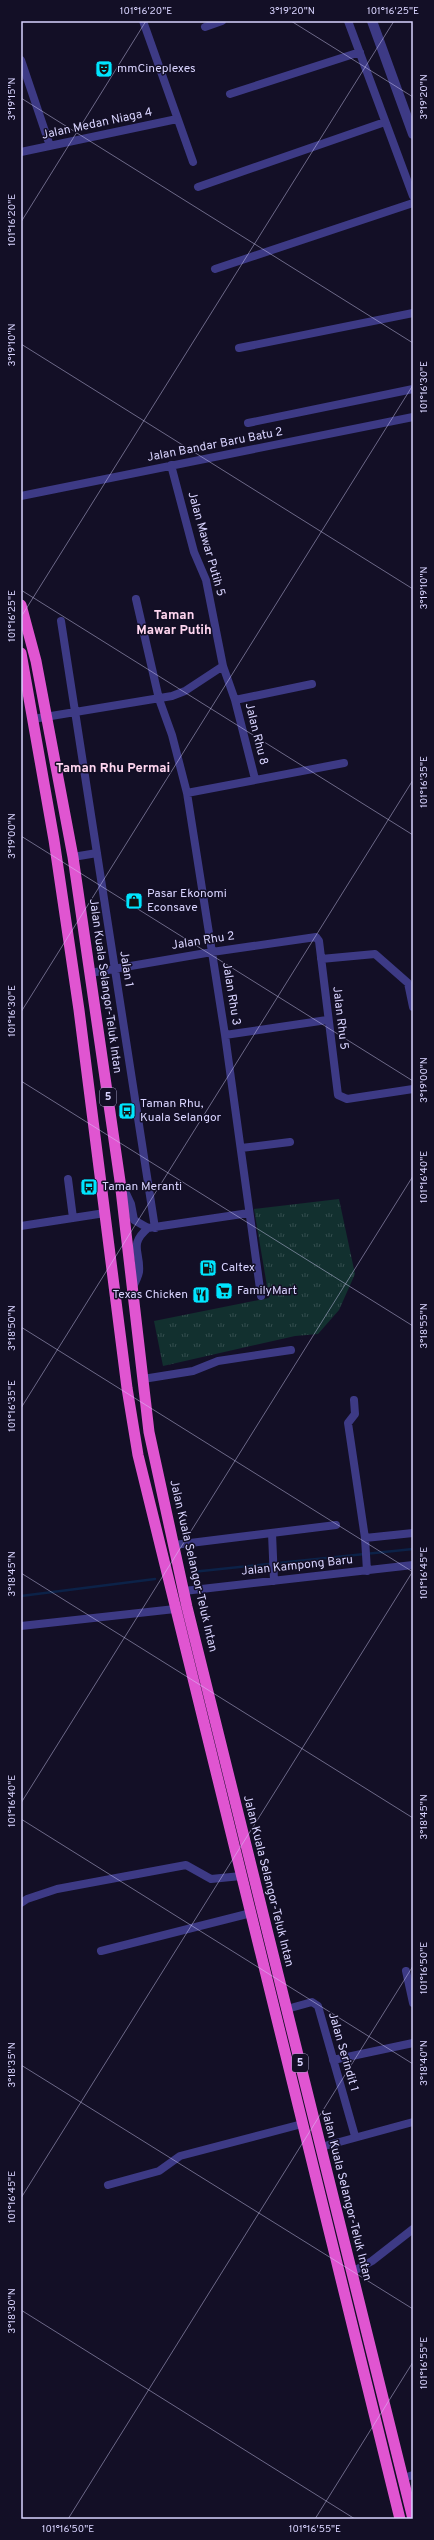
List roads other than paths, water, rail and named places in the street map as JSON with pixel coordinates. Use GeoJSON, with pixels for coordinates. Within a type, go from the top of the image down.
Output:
{"type":"FeatureCollection","features":[{"type":"Feature","properties":{"kind":"highway","name":"Jalan Kuala Selangor-Teluk Intan"},"geometry":{"type":"LineString","coordinates":[[21,605],[36,661],[73,856],[120,1180],[150,1432],[184,1591],[286,2009],[352,2272],[408,2477],[413,2519]]}},
{"type":"Feature","properties":{"kind":"highway","name":"Jalan Kuala Selangor-Teluk Intan"},"geometry":{"type":"LineString","coordinates":[[21,653],[33,719],[79,1010],[127,1388],[138,1455],[400,2519]]}},
{"type":"Feature","properties":{"kind":"street"},"geometry":{"type":"LineString","coordinates":[[143,21],[193,162]]}},
{"type":"Feature","properties":{"kind":"street"},"geometry":{"type":"LineString","coordinates":[[205,27],[222,21]]}},
{"type":"Feature","properties":{"kind":"street"},"geometry":{"type":"LineString","coordinates":[[348,21],[413,196]]}},
{"type":"Feature","properties":{"kind":"street"},"geometry":{"type":"LineString","coordinates":[[372,21],[413,134]]}},
{"type":"Feature","properties":{"kind":"street"},"geometry":{"type":"LineString","coordinates":[[230,94],[360,52]]}},
{"type":"Feature","properties":{"kind":"street"},"geometry":{"type":"LineString","coordinates":[[21,60],[50,146]]}},
{"type":"Feature","properties":{"kind":"street","name":"Jalan Medan Niaga 4"},"geometry":{"type":"LineString","coordinates":[[21,152],[177,118]]}},
{"type":"Feature","properties":{"kind":"street"},"geometry":{"type":"LineString","coordinates":[[198,187],[385,122]]}},
{"type":"Feature","properties":{"kind":"street"},"geometry":{"type":"LineString","coordinates":[[215,269],[413,203]]}},
{"type":"Feature","properties":{"kind":"street"},"geometry":{"type":"LineString","coordinates":[[239,348],[413,313]]}},
{"type":"Feature","properties":{"kind":"street"},"geometry":{"type":"LineString","coordinates":[[248,423],[413,389]]}},
{"type":"Feature","properties":{"kind":"street","name":"Jalan Bandar Baru Batu 2"},"geometry":{"type":"LineString","coordinates":[[21,496],[413,417]]}},
{"type":"Feature","properties":{"kind":"street","name":"Jalan Mawar Putih 5"},"geometry":{"type":"LineString","coordinates":[[171,465],[194,552],[206,580],[222,666],[235,700]]}},
{"type":"Feature","properties":{"kind":"street","name":"Jalan Rhu 3"},"geometry":{"type":"LineString","coordinates":[[136,599],[159,699],[172,735],[187,793],[225,1035],[261,1296]]}},
{"type":"Feature","properties":{"kind":"street","name":"Jalan 1"},"geometry":{"type":"LineString","coordinates":[[61,621],[114,968],[151,1228]]}},
{"type":"Feature","properties":{"kind":"street"},"geometry":{"type":"LineString","coordinates":[[33,719],[159,699],[185,691],[222,666]]}},
{"type":"Feature","properties":{"kind":"street","name":"Jalan Rhu 8"},"geometry":{"type":"LineString","coordinates":[[255,779],[235,700],[312,684]]}},
{"type":"Feature","properties":{"kind":"street"},"geometry":{"type":"LineString","coordinates":[[187,793],[344,763]]}},
{"type":"Feature","properties":{"kind":"street"},"geometry":{"type":"LineString","coordinates":[[73,856],[96,853]]}},
{"type":"Feature","properties":{"kind":"street","name":"Jalan Rhu 2"},"geometry":{"type":"LineString","coordinates":[[90,973],[311,937],[319,941]]}},
{"type":"Feature","properties":{"kind":"street","name":"Jalan Rhu 5"},"geometry":{"type":"LineString","coordinates":[[319,941],[327,1020],[337,1092],[341,1098],[347,1099],[413,1089]]}},
{"type":"Feature","properties":{"kind":"street"},"geometry":{"type":"LineString","coordinates":[[321,959],[375,954],[408,982],[413,1007]]}},
{"type":"Feature","properties":{"kind":"street"},"geometry":{"type":"LineString","coordinates":[[225,1035],[327,1020]]}},
{"type":"Feature","properties":{"kind":"street"},"geometry":{"type":"LineString","coordinates":[[241,1148],[290,1142]]}},
{"type":"Feature","properties":{"kind":"street"},"geometry":{"type":"LineString","coordinates":[[68,1179],[73,1218]]}},
{"type":"Feature","properties":{"kind":"street"},"geometry":{"type":"LineString","coordinates":[[120,1180],[131,1204],[134,1220],[151,1228]]}},
{"type":"Feature","properties":{"kind":"street"},"geometry":{"type":"LineString","coordinates":[[21,1226],[105,1213]]}},
{"type":"Feature","properties":{"kind":"street"},"geometry":{"type":"LineString","coordinates":[[133,1287],[139,1272],[136,1244],[137,1238],[151,1228],[249,1213]]}},
{"type":"Feature","properties":{"kind":"street"},"geometry":{"type":"LineString","coordinates":[[144,1379],[193,1370],[218,1361],[291,1350]]}},
{"type":"Feature","properties":{"kind":"street"},"geometry":{"type":"LineString","coordinates":[[354,1400],[355,1414],[348,1423],[365,1538],[368,1571]]}},
{"type":"Feature","properties":{"kind":"street"},"geometry":{"type":"LineString","coordinates":[[174,1545],[336,1525]]}},
{"type":"Feature","properties":{"kind":"street"},"geometry":{"type":"LineString","coordinates":[[272,1533],[272,1571],[274,1581]]}},
{"type":"Feature","properties":{"kind":"street"},"geometry":{"type":"LineString","coordinates":[[365,1538],[413,1533]]}},
{"type":"Feature","properties":{"kind":"street","name":"Jalan Kampong Baru"},"geometry":{"type":"LineString","coordinates":[[184,1591],[413,1565]]}},
{"type":"Feature","properties":{"kind":"street"},"geometry":{"type":"LineString","coordinates":[[21,1626],[175,1609]]}},
{"type":"Feature","properties":{"kind":"street"},"geometry":{"type":"LineString","coordinates":[[21,1903],[57,1889],[186,1865],[211,1879],[241,1876]]}},
{"type":"Feature","properties":{"kind":"street"},"geometry":{"type":"LineString","coordinates":[[101,1952],[251,1913]]}},
{"type":"Feature","properties":{"kind":"street"},"geometry":{"type":"LineString","coordinates":[[406,1971],[413,2003]]}},
{"type":"Feature","properties":{"kind":"street","name":"Jalan Serindit 1"},"geometry":{"type":"LineString","coordinates":[[286,2009],[310,2002],[317,2004],[355,2136]]}},
{"type":"Feature","properties":{"kind":"street"},"geometry":{"type":"LineString","coordinates":[[333,2060],[413,2043]]}},
{"type":"Feature","properties":{"kind":"street"},"geometry":{"type":"LineString","coordinates":[[321,2147],[355,2136],[413,2122]]}},
{"type":"Feature","properties":{"kind":"street"},"geometry":{"type":"LineString","coordinates":[[108,2185],[159,2171],[180,2156],[302,2124]]}},
{"type":"Feature","properties":{"kind":"street"},"geometry":{"type":"LineString","coordinates":[[352,2272],[372,2261],[413,2230]]}},
{"type":"Feature","properties":{"kind":"waterway"},"geometry":{"type":"LineString","coordinates":[[192,1572],[413,1549]]}},
{"type":"Feature","properties":{"kind":"waterway"},"geometry":{"type":"LineString","coordinates":[[21,1596],[155,1579]]}},
{"type":"Feature","properties":{"kind":"place","name":"mmCineplexes"},"geometry":{"type":"Point","coordinates":[104,69]}},
{"type":"Feature","properties":{"kind":"place","name":"Pasar Ekonomi Econsave"},"geometry":{"type":"Point","coordinates":[134,901]}},
{"type":"Feature","properties":{"kind":"place","name":"Taman Rhu, Kuala Selangor"},"geometry":{"type":"Point","coordinates":[127,1111]}},
{"type":"Feature","properties":{"kind":"place","name":"Taman Meranti"},"geometry":{"type":"Point","coordinates":[89,1187]}},
{"type":"Feature","properties":{"kind":"place","name":"Caltex"},"geometry":{"type":"Point","coordinates":[208,1268]}},
{"type":"Feature","properties":{"kind":"place","name":"FamilyMart"},"geometry":{"type":"Point","coordinates":[224,1291]}},
{"type":"Feature","properties":{"kind":"place","name":"Texas Chicken"},"geometry":{"type":"Point","coordinates":[201,1295]}},
{"type":"Feature","properties":{"kind":"district","name":"Taman Mawar Putih"},"geometry":{"type":"Point","coordinates":[174,624]}},
{"type":"Feature","properties":{"kind":"district","name":"Taman Rhu Permai"},"geometry":{"type":"Point","coordinates":[113,769]}}]}
